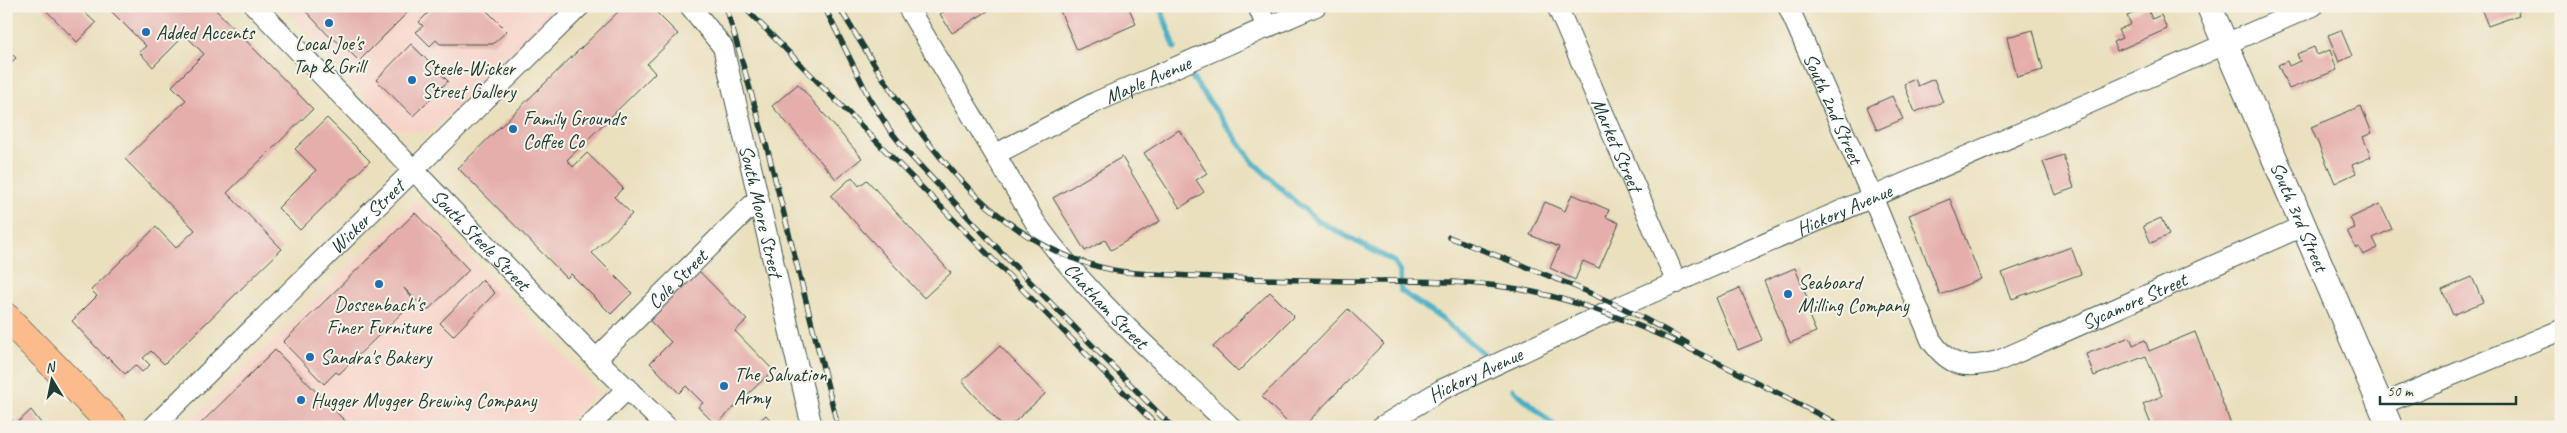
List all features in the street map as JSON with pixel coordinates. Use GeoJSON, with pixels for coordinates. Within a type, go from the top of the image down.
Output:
{"type":"FeatureCollection","features":[{"type":"Feature","properties":{"kind":"main road"},"geometry":{"type":"LineString","coordinates":[[6,317],[114,427]]}},
{"type":"Feature","properties":{"kind":"street","name":"South Steele Street"},"geometry":{"type":"LineString","coordinates":[[254,6],[596,359],[667,427]]}},
{"type":"Feature","properties":{"kind":"street","name":"Wicker Street"},"geometry":{"type":"LineString","coordinates":[[153,427],[580,6]]}},
{"type":"Feature","properties":{"kind":"street","name":"South Moore Street"},"geometry":{"type":"LineString","coordinates":[[690,6],[723,47],[812,427]]}},
{"type":"Feature","properties":{"kind":"street","name":"Chatham Street"},"geometry":{"type":"LineString","coordinates":[[906,6],[1000,160],[1035,222],[1056,252],[1087,286],[1232,427]]}},
{"type":"Feature","properties":{"kind":"street"},"geometry":{"type":"LineString","coordinates":[[1258,6],[1267,28]]}},
{"type":"Feature","properties":{"kind":"street","name":"Maple Avenue"},"geometry":{"type":"LineString","coordinates":[[1000,160],[1096,102],[1316,6]]}},
{"type":"Feature","properties":{"kind":"street","name":"Market Street"},"geometry":{"type":"LineString","coordinates":[[1557,6],[1676,283]]}},
{"type":"Feature","properties":{"kind":"street","name":"South 3rd Street"},"geometry":{"type":"LineString","coordinates":[[2209,6],[2385,416]]}},
{"type":"Feature","properties":{"kind":"street","name":"Hickory Avenue"},"geometry":{"type":"LineString","coordinates":[[1381,427],[1441,390],[1548,339],[1872,196],[2313,6]]}},
{"type":"Feature","properties":{"kind":"street","name":"South 2nd Street"},"geometry":{"type":"LineString","coordinates":[[1795,8],[1931,340],[1950,361],[1962,366]]}},
{"type":"Feature","properties":{"kind":"street","name":"Cole Street"},"geometry":{"type":"LineString","coordinates":[[596,359],[758,198]]}},
{"type":"Feature","properties":{"kind":"street","name":"Sycamore Street"},"geometry":{"type":"LineString","coordinates":[[1962,366],[1977,366],[1998,361],[2303,226]]}},
{"type":"Feature","properties":{"kind":"street"},"geometry":{"type":"LineString","coordinates":[[2385,416],[2561,330]]}},
{"type":"Feature","properties":{"kind":"street"},"geometry":{"type":"LineString","coordinates":[[588,427],[628,388]]}},
{"type":"Feature","properties":{"kind":"shaded area"},"geometry":{"type":"Polygon","coordinates":[[[282,6],[559,6],[430,133],[393,128],[282,6]]]}},
{"type":"Feature","properties":{"kind":"shaded area"},"geometry":{"type":"Polygon","coordinates":[[[417,200],[598,392],[562,427],[185,427],[417,200]]]}},
{"type":"Feature","properties":{"kind":"building"},"geometry":{"type":"Polygon","coordinates":[[[42,6],[89,6],[84,12],[96,23],[77,42],[42,6]]]}},
{"type":"Feature","properties":{"kind":"building"},"geometry":{"type":"Polygon","coordinates":[[[106,6],[212,6],[313,109],[227,193],[282,249],[164,364],[151,351],[143,358],[150,365],[142,372],[135,365],[125,374],[108,357],[107,359],[72,321],[97,296],[91,290],[156,227],[176,248],[195,230],[125,159],[186,100],[172,86],[204,54],[185,35],[153,67],[139,52],[146,46],[106,6]]]}},
{"type":"Feature","properties":{"kind":"building"},"geometry":{"type":"Polygon","coordinates":[[[301,6],[414,6],[359,61],[345,47],[328,35],[301,6]]]}},
{"type":"Feature","properties":{"kind":"building"},"geometry":{"type":"Polygon","coordinates":[[[435,6],[482,6],[507,31],[493,44],[440,44],[436,40],[430,46],[416,32],[423,26],[419,22],[435,6]]]}},
{"type":"Feature","properties":{"kind":"building"},"geometry":{"type":"Polygon","coordinates":[[[624,6],[650,6],[678,34],[647,64],[655,73],[567,160],[573,167],[587,153],[623,188],[614,197],[632,214],[592,253],[632,293],[611,314],[571,274],[567,278],[458,168],[624,6]]]}},
{"type":"Feature","properties":{"kind":"building"},"geometry":{"type":"Polygon","coordinates":[[[953,6],[996,6],[952,33],[940,14],[953,6]]]}},
{"type":"Feature","properties":{"kind":"building"},"geometry":{"type":"Polygon","coordinates":[[[1058,6],[1128,6],[1136,24],[1077,50],[1058,6]]]}},
{"type":"Feature","properties":{"kind":"building"},"geometry":{"type":"Polygon","coordinates":[[[2480,6],[2516,6],[2519,15],[2488,26],[2480,6]]]}},
{"type":"Feature","properties":{"kind":"building"},"geometry":{"type":"Polygon","coordinates":[[[2147,7],[2152,19],[2161,15],[2167,29],[2117,51],[2113,42],[2122,38],[2118,30],[2131,24],[2127,16],[2147,7]]]}},
{"type":"Feature","properties":{"kind":"building"},"geometry":{"type":"Polygon","coordinates":[[[2033,30],[2043,70],[2017,77],[2007,37],[2033,30]]]}},
{"type":"Feature","properties":{"kind":"building"},"geometry":{"type":"Polygon","coordinates":[[[2341,30],[2352,56],[2339,62],[2328,35],[2341,30]]]}},
{"type":"Feature","properties":{"kind":"building","name":"Steele-Wicker Street Gallery"},"geometry":{"type":"Polygon","coordinates":[[[411,44],[448,81],[413,116],[376,80],[411,44]]]}},
{"type":"Feature","properties":{"kind":"building"},"geometry":{"type":"Polygon","coordinates":[[[2314,47],[2317,55],[2330,50],[2337,70],[2289,89],[2278,65],[2287,61],[2289,66],[2300,61],[2297,54],[2314,47]]]}},
{"type":"Feature","properties":{"kind":"building"},"geometry":{"type":"Polygon","coordinates":[[[6,48],[16,58],[6,67],[6,48]]]}},
{"type":"Feature","properties":{"kind":"building"},"geometry":{"type":"Polygon","coordinates":[[[1915,79],[1918,86],[1934,79],[1943,102],[1915,112],[1904,84],[1915,79]]]}},
{"type":"Feature","properties":{"kind":"building"},"geometry":{"type":"Polygon","coordinates":[[[798,84],[862,158],[836,179],[772,106],[798,84]]]}},
{"type":"Feature","properties":{"kind":"building"},"geometry":{"type":"Polygon","coordinates":[[[1892,96],[1903,119],[1877,130],[1867,107],[1892,96]]]}},
{"type":"Feature","properties":{"kind":"building"},"geometry":{"type":"Polygon","coordinates":[[[2361,106],[2372,133],[2363,137],[2371,157],[2352,165],[2356,173],[2335,183],[2311,127],[2361,106]]]}},
{"type":"Feature","properties":{"kind":"building"},"geometry":{"type":"Polygon","coordinates":[[[327,118],[370,161],[300,230],[278,208],[316,170],[295,149],[327,118]]]}},
{"type":"Feature","properties":{"kind":"building"},"geometry":{"type":"Polygon","coordinates":[[[1179,130],[1207,173],[1196,180],[1204,192],[1180,208],[1144,153],[1179,130]]]}},
{"type":"Feature","properties":{"kind":"building"},"geometry":{"type":"Polygon","coordinates":[[[2063,155],[2074,188],[2055,195],[2043,162],[2063,155]]]}},
{"type":"Feature","properties":{"kind":"building"},"geometry":{"type":"Polygon","coordinates":[[[1122,157],[1160,221],[1111,250],[1105,240],[1085,251],[1053,198],[1122,157]]]}},
{"type":"Feature","properties":{"kind":"building"},"geometry":{"type":"Polygon","coordinates":[[[852,177],[859,186],[867,180],[951,273],[924,298],[831,196],[852,177]]]}},
{"type":"Feature","properties":{"kind":"building"},"geometry":{"type":"Polygon","coordinates":[[[1572,194],[1609,210],[1606,217],[1619,223],[1599,268],[1583,261],[1575,280],[1550,268],[1559,247],[1530,235],[1545,202],[1565,211],[1572,194]]]}},
{"type":"Feature","properties":{"kind":"building"},"geometry":{"type":"Polygon","coordinates":[[[1950,199],[1981,279],[1940,295],[1909,215],[1950,199]]]}},
{"type":"Feature","properties":{"kind":"building"},"geometry":{"type":"Polygon","coordinates":[[[2380,204],[2392,229],[2373,238],[2378,248],[2363,255],[2359,247],[2356,248],[2347,231],[2355,228],[2350,218],[2380,204]]]}},
{"type":"Feature","properties":{"kind":"building"},"geometry":{"type":"Polygon","coordinates":[[[415,213],[469,270],[427,311],[404,288],[414,301],[339,374],[336,372],[324,384],[283,342],[415,213]]]}},
{"type":"Feature","properties":{"kind":"building"},"geometry":{"type":"Polygon","coordinates":[[[2161,218],[2169,235],[2151,243],[2143,226],[2161,218]]]}},
{"type":"Feature","properties":{"kind":"building"},"geometry":{"type":"Polygon","coordinates":[[[2071,247],[2081,274],[2012,299],[2002,273],[2071,247]]]}},
{"type":"Feature","properties":{"kind":"building","name":"Seaboard Milling Company"},"geometry":{"type":"Polygon","coordinates":[[[1795,268],[1811,307],[1806,309],[1816,332],[1790,343],[1764,281],[1795,268]]]}},
{"type":"Feature","properties":{"kind":"building"},"geometry":{"type":"Polygon","coordinates":[[[697,269],[747,320],[735,331],[773,370],[716,425],[698,407],[703,403],[686,386],[679,393],[650,363],[671,342],[647,318],[697,269]]]}},
{"type":"Feature","properties":{"kind":"building"},"geometry":{"type":"Polygon","coordinates":[[[2472,277],[2483,302],[2453,315],[2442,290],[2472,277]]]}},
{"type":"Feature","properties":{"kind":"building"},"geometry":{"type":"Polygon","coordinates":[[[482,280],[495,293],[453,336],[440,323],[482,280]]]}},
{"type":"Feature","properties":{"kind":"building"},"geometry":{"type":"Polygon","coordinates":[[[1740,288],[1762,340],[1738,350],[1716,298],[1740,288]]]}},
{"type":"Feature","properties":{"kind":"building"},"geometry":{"type":"Polygon","coordinates":[[[1270,292],[1294,316],[1238,372],[1213,347],[1270,292]]]}},
{"type":"Feature","properties":{"kind":"building"},"geometry":{"type":"Polygon","coordinates":[[[1348,309],[1384,344],[1303,427],[1292,427],[1262,397],[1348,309]]]}},
{"type":"Feature","properties":{"kind":"building"},"geometry":{"type":"Polygon","coordinates":[[[2195,332],[2232,427],[2152,427],[2143,404],[2162,396],[2146,356],[2094,376],[2086,354],[2130,337],[2133,345],[2145,340],[2149,351],[2195,332]]]}},
{"type":"Feature","properties":{"kind":"building"},"geometry":{"type":"Polygon","coordinates":[[[1000,346],[1045,394],[1009,427],[1003,427],[962,381],[1000,346]]]}},
{"type":"Feature","properties":{"kind":"building"},"geometry":{"type":"Polygon","coordinates":[[[275,350],[351,427],[197,427],[251,374],[275,350]]]}},
{"type":"Feature","properties":{"kind":"building"},"geometry":{"type":"Polygon","coordinates":[[[31,410],[44,427],[6,427],[6,414],[16,424],[31,410]]]}},
{"type":"Feature","properties":{"kind":"building"},"geometry":{"type":"Polygon","coordinates":[[[766,415],[777,427],[753,427],[766,415]]]}},
{"type":"Feature","properties":{"kind":"waterway"},"geometry":{"type":"LineString","coordinates":[[1160,6],[1175,48]]}},
{"type":"Feature","properties":{"kind":"waterway"},"geometry":{"type":"LineString","coordinates":[[1191,76],[1253,162],[1318,221],[1395,262],[1400,272],[1401,291],[1442,319],[1483,353]]}},
{"type":"Feature","properties":{"kind":"waterway"},"geometry":{"type":"LineString","coordinates":[[1513,389],[1556,427]]}},
{"type":"Feature","properties":{"kind":"railway"},"geometry":{"type":"LineString","coordinates":[[726,6],[769,155],[838,427]]}},
{"type":"Feature","properties":{"kind":"railway"},"geometry":{"type":"LineString","coordinates":[[743,6],[1158,427]]}},
{"type":"Feature","properties":{"kind":"railway"},"geometry":{"type":"LineString","coordinates":[[824,6],[869,97],[889,129],[908,153],[1002,253],[1172,427]]}},
{"type":"Feature","properties":{"kind":"railway"},"geometry":{"type":"LineString","coordinates":[[842,12],[893,93],[952,171],[986,205],[1024,234],[1066,256],[1113,270],[1136,273],[1262,279],[1464,283],[1533,292],[1573,302],[1653,332],[1731,369],[1844,427]]}},
{"type":"Feature","properties":{"kind":"railway"},"geometry":{"type":"LineString","coordinates":[[1449,237],[1601,298],[1687,343]]}},
{"type":"Feature","properties":{"kind":"place","name":"Local Joe's Tap & Grill"},"geometry":{"type":"Point","coordinates":[329,23]}},
{"type":"Feature","properties":{"kind":"place","name":"Added Accents"},"geometry":{"type":"Point","coordinates":[146,32]}},
{"type":"Feature","properties":{"kind":"place","name":"Steele-Wicker Street Gallery"},"geometry":{"type":"Point","coordinates":[412,80]}},
{"type":"Feature","properties":{"kind":"place","name":"Family Grounds Coffee Co"},"geometry":{"type":"Point","coordinates":[513,129]}},
{"type":"Feature","properties":{"kind":"place","name":"Dossenbach's Finer Furniture"},"geometry":{"type":"Point","coordinates":[379,284]}},
{"type":"Feature","properties":{"kind":"place","name":"Seaboard Milling Company"},"geometry":{"type":"Point","coordinates":[1788,294]}},
{"type":"Feature","properties":{"kind":"place","name":"Sandra's Bakery"},"geometry":{"type":"Point","coordinates":[310,357]}},
{"type":"Feature","properties":{"kind":"place","name":"The Salvation Army"},"geometry":{"type":"Point","coordinates":[724,386]}},
{"type":"Feature","properties":{"kind":"place","name":"Hugger Mugger Brewing Company"},"geometry":{"type":"Point","coordinates":[301,400]}}]}
